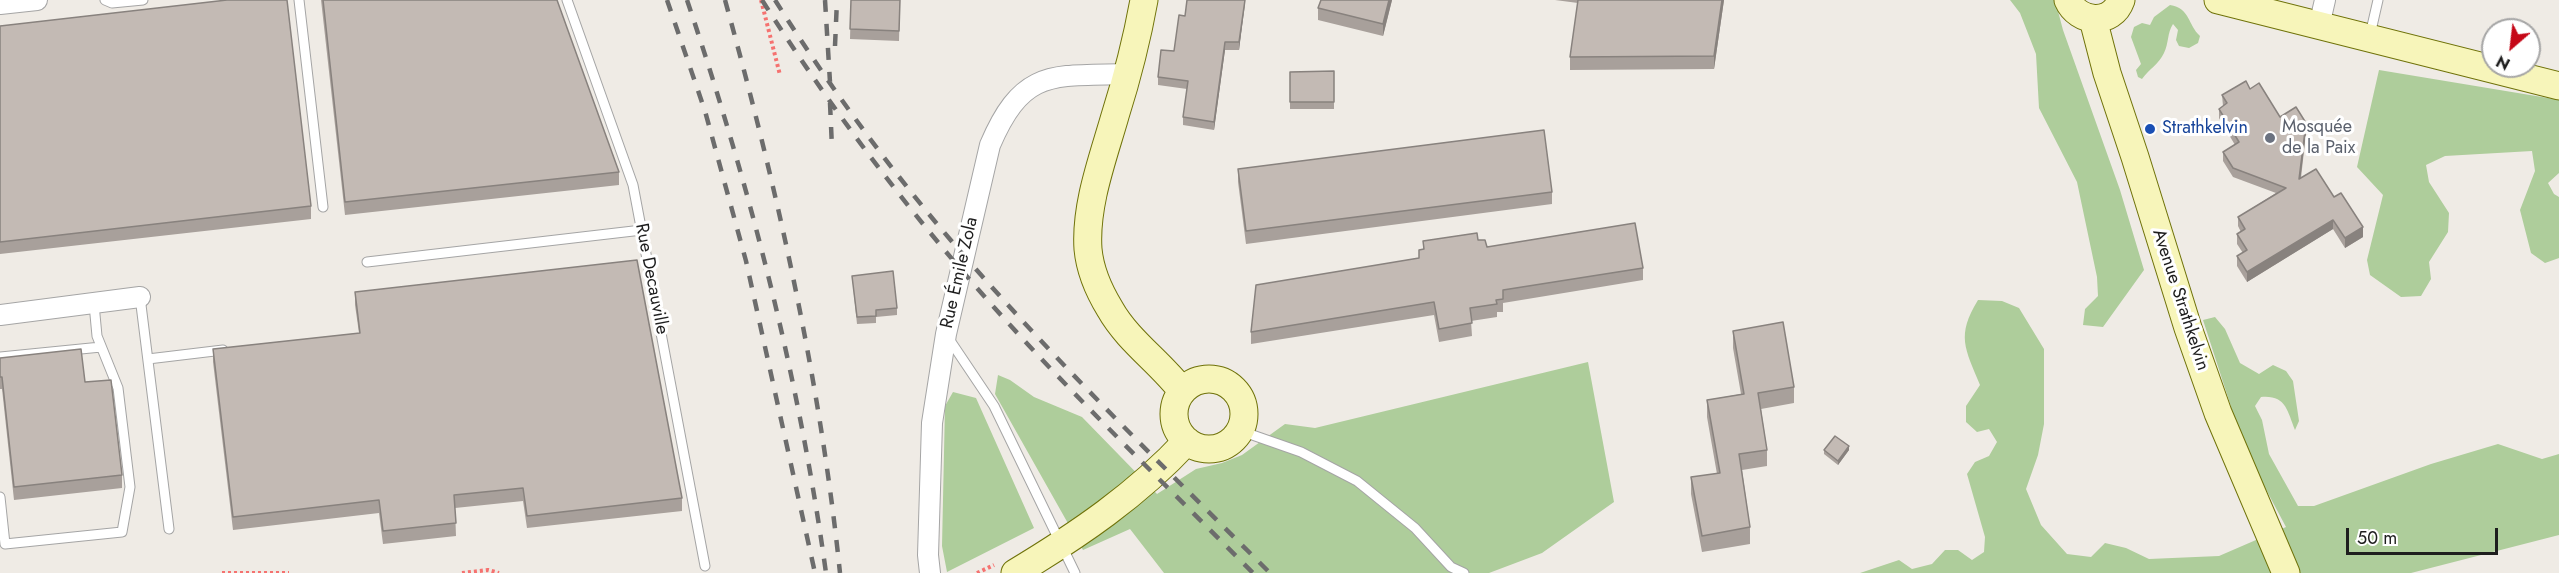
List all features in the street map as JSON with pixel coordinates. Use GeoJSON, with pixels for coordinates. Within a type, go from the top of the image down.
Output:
{"type":"FeatureCollection","features":[{"type":"Feature","properties":{"kind":"street"},"geometry":{"type":"LineString","coordinates":[[0,4],[37,0]]}},
{"type":"Feature","properties":{"kind":"street"},"geometry":{"type":"LineString","coordinates":[[1144,0],[1127,74],[1104,150],[1093,201],[1088,250],[1095,282],[1111,311],[1133,340],[1165,369],[1182,391]]}},
{"type":"Feature","properties":{"kind":"street"},"geometry":{"type":"LineString","coordinates":[[2068,0],[2075,11],[2083,17],[2093,19],[2104,18],[2112,13],[2121,0]]}},
{"type":"Feature","properties":{"kind":"street"},"geometry":{"type":"LineString","coordinates":[[2218,0],[2322,13],[2370,38],[2559,86]]}},
{"type":"Feature","properties":{"kind":"street","name":"Avenue Strathkelvin"},"geometry":{"type":"LineString","coordinates":[[2093,19],[2107,74],[2188,328],[2218,413],[2282,566]]}},
{"type":"Feature","properties":{"kind":"street","name":"Rue Émile Zola"},"geometry":{"type":"LineString","coordinates":[[930,573],[928,555],[932,423],[946,334],[990,145],[1002,117],[1017,98],[1038,82],[1064,76],[1127,74]]}},
{"type":"Feature","properties":{"kind":"street"},"geometry":{"type":"LineString","coordinates":[[0,315],[140,297]]}},
{"type":"Feature","properties":{"kind":"street"},"geometry":{"type":"LineString","coordinates":[[1206,378],[1227,383],[1238,392],[1244,404],[1245,418],[1241,431],[1235,439],[1222,447],[1209,450],[1187,441],[1176,425],[1174,410],[1182,391],[1190,384],[1206,378]]}},
{"type":"Feature","properties":{"kind":"street"},"geometry":{"type":"LineString","coordinates":[[1015,573],[1061,545],[1136,491],[1187,441]]}},
{"type":"Feature","properties":{"kind":"lane"},"geometry":{"type":"LineString","coordinates":[[105,0],[112,3],[143,0]]}},
{"type":"Feature","properties":{"kind":"lane"},"geometry":{"type":"LineString","coordinates":[[299,0],[323,207]]}},
{"type":"Feature","properties":{"kind":"lane","name":"Rue Decauville"},"geometry":{"type":"LineString","coordinates":[[567,0],[633,185],[705,566]]}},
{"type":"Feature","properties":{"kind":"lane"},"geometry":{"type":"LineString","coordinates":[[2370,38],[2378,0]]}},
{"type":"Feature","properties":{"kind":"lane"},"geometry":{"type":"LineString","coordinates":[[367,262],[642,230]]}},
{"type":"Feature","properties":{"kind":"lane"},"geometry":{"type":"LineString","coordinates":[[140,297],[169,530]]}},
{"type":"Feature","properties":{"kind":"lane"},"geometry":{"type":"LineString","coordinates":[[0,497],[5,544],[122,532],[130,487],[118,388],[97,336],[94,304]]}},
{"type":"Feature","properties":{"kind":"lane"},"geometry":{"type":"LineString","coordinates":[[946,334],[994,406],[1076,573]]}},
{"type":"Feature","properties":{"kind":"lane"},"geometry":{"type":"LineString","coordinates":[[0,357],[101,347]]}},
{"type":"Feature","properties":{"kind":"lane"},"geometry":{"type":"LineString","coordinates":[[148,359],[228,350]]}},
{"type":"Feature","properties":{"kind":"lane"},"geometry":{"type":"LineString","coordinates":[[1241,431],[1301,453],[1357,481],[1415,528],[1451,567],[1464,573]]}},
{"type":"Feature","properties":{"kind":"path"},"geometry":{"type":"LineString","coordinates":[[761,0],[780,75]]}},
{"type":"Feature","properties":{"kind":"path"},"geometry":{"type":"LineString","coordinates":[[462,573],[488,570],[499,573]]}},
{"type":"Feature","properties":{"kind":"path"},"geometry":{"type":"LineString","coordinates":[[222,573],[290,573]]}},
{"type":"Feature","properties":{"kind":"green space"},"geometry":{"type":"Polygon","coordinates":[[[2010,0],[2055,0],[2063,30],[2120,190],[2144,270],[2103,327],[2083,325],[2085,309],[2098,296],[2097,277],[2077,182],[2039,108],[2036,54],[2020,13],[2010,0]]]}},
{"type":"Feature","properties":{"kind":"green space"},"geometry":{"type":"Polygon","coordinates":[[[2170,5],[2185,13],[2200,36],[2198,43],[2189,48],[2179,46],[2176,40],[2178,30],[2173,24],[2162,57],[2142,79],[2138,77],[2136,70],[2141,64],[2131,37],[2134,27],[2142,23],[2150,25],[2154,17],[2170,5]]]}},
{"type":"Feature","properties":{"kind":"green space"},"geometry":{"type":"Polygon","coordinates":[[[2379,70],[2559,98],[2559,173],[2548,183],[2554,194],[2559,197],[2559,258],[2545,263],[2531,253],[2520,210],[2535,171],[2532,151],[2445,156],[2426,165],[2429,182],[2449,213],[2448,232],[2429,262],[2431,279],[2421,296],[2401,297],[2370,275],[2367,260],[2383,195],[2357,167],[2379,70]]]}},
{"type":"Feature","properties":{"kind":"green space"},"geometry":{"type":"Polygon","coordinates":[[[1978,300],[2002,301],[2019,308],[2044,349],[2044,424],[2038,455],[2026,489],[2041,525],[2067,554],[2091,557],[2105,543],[2126,548],[2149,559],[2219,556],[2286,527],[2245,450],[2203,320],[2215,317],[2225,329],[2240,363],[2259,374],[2273,365],[2286,371],[2293,381],[2299,421],[2295,430],[2287,410],[2276,398],[2261,397],[2255,406],[2262,420],[2269,454],[2298,506],[2314,506],[2431,464],[2498,444],[2542,459],[2559,454],[2559,535],[2411,573],[1860,573],[1899,560],[1912,569],[1932,564],[1945,550],[1958,550],[1972,560],[1984,552],[1985,537],[1967,474],[1975,462],[1989,456],[1997,442],[1989,429],[1977,432],[1966,422],[1966,406],[1980,385],[1965,342],[1967,323],[1978,300]]]}},
{"type":"Feature","properties":{"kind":"green space"},"geometry":{"type":"Polygon","coordinates":[[[1588,362],[1614,502],[1542,553],[1489,573],[1164,573],[1130,529],[1083,550],[995,394],[998,375],[1010,380],[1034,397],[1082,417],[1157,494],[1196,469],[1222,463],[1242,455],[1285,424],[1315,428],[1588,362]]]}},
{"type":"Feature","properties":{"kind":"green space"},"geometry":{"type":"Polygon","coordinates":[[[953,392],[976,398],[1034,528],[947,572],[942,546],[945,406],[953,392]]]}},
{"type":"Feature","properties":{"kind":"building"},"geometry":{"type":"Polygon","coordinates":[[[227,0],[287,0],[311,206],[0,242],[0,26],[227,0]]]}},
{"type":"Feature","properties":{"kind":"building"},"geometry":{"type":"Polygon","coordinates":[[[323,0],[557,0],[619,172],[345,202],[323,0]]]}},
{"type":"Feature","properties":{"kind":"building"},"geometry":{"type":"Polygon","coordinates":[[[851,0],[900,0],[899,31],[850,29],[851,0]]]}},
{"type":"Feature","properties":{"kind":"building"},"geometry":{"type":"Polygon","coordinates":[[[1187,0],[1245,0],[1239,42],[1225,42],[1214,122],[1183,117],[1188,81],[1158,77],[1161,50],[1174,51],[1179,15],[1185,16],[1187,0]]]}},
{"type":"Feature","properties":{"kind":"building"},"geometry":{"type":"Polygon","coordinates":[[[1321,0],[1389,0],[1383,24],[1318,8],[1321,0]]]}},
{"type":"Feature","properties":{"kind":"building"},"geometry":{"type":"Polygon","coordinates":[[[1578,0],[1722,0],[1714,56],[1570,57],[1578,0]]]}},
{"type":"Feature","properties":{"kind":"building"},"geometry":{"type":"Polygon","coordinates":[[[1334,71],[1334,102],[1290,102],[1290,72],[1334,71]]]}},
{"type":"Feature","properties":{"kind":"building"},"geometry":{"type":"Polygon","coordinates":[[[2246,81],[2250,89],[2259,83],[2280,117],[2296,107],[2306,123],[2299,179],[2316,169],[2334,197],[2341,193],[2363,227],[2345,238],[2333,220],[2247,272],[2237,256],[2247,250],[2237,234],[2245,229],[2238,217],[2286,188],[2233,168],[2223,152],[2239,142],[2219,109],[2227,103],[2222,95],[2246,81]]]}},
{"type":"Feature","properties":{"kind":"building"},"geometry":{"type":"Polygon","coordinates":[[[1544,130],[1552,192],[1246,231],[1238,169],[1544,130]]]}},
{"type":"Feature","properties":{"kind":"building"},"geometry":{"type":"Polygon","coordinates":[[[1635,223],[1643,268],[1503,290],[1503,299],[1496,300],[1497,304],[1470,308],[1472,323],[1439,329],[1434,302],[1251,332],[1256,285],[1419,258],[1419,250],[1424,249],[1423,241],[1477,233],[1478,240],[1485,240],[1487,247],[1635,223]]]}},
{"type":"Feature","properties":{"kind":"building"},"geometry":{"type":"Polygon","coordinates":[[[637,260],[682,498],[527,516],[523,488],[454,495],[456,523],[383,531],[379,500],[233,517],[213,349],[360,333],[355,292],[637,260]]]}},
{"type":"Feature","properties":{"kind":"building"},"geometry":{"type":"Polygon","coordinates":[[[893,271],[897,308],[876,310],[876,316],[857,317],[852,276],[893,271]]]}},
{"type":"Feature","properties":{"kind":"building"},"geometry":{"type":"Polygon","coordinates":[[[1783,322],[1794,387],[1758,393],[1767,450],[1739,454],[1750,527],[1702,536],[1691,477],[1720,473],[1707,400],[1744,394],[1733,331],[1783,322]]]}},
{"type":"Feature","properties":{"kind":"building"},"geometry":{"type":"Polygon","coordinates":[[[81,349],[85,382],[111,380],[122,475],[14,487],[2,377],[0,377],[0,358],[81,349]]]}},
{"type":"Feature","properties":{"kind":"building"},"geometry":{"type":"Polygon","coordinates":[[[1835,436],[1849,446],[1838,461],[1824,450],[1835,436]]]}},
{"type":"Feature","properties":{"kind":"railway"},"geometry":{"type":"LineString","coordinates":[[667,0],[705,111],[746,261],[815,573]]}},
{"type":"Feature","properties":{"kind":"railway"},"geometry":{"type":"LineString","coordinates":[[687,0],[732,141],[770,283],[802,427],[826,573]]}},
{"type":"Feature","properties":{"kind":"railway"},"geometry":{"type":"LineString","coordinates":[[725,0],[779,213],[809,356],[840,573]]}},
{"type":"Feature","properties":{"kind":"railway"},"geometry":{"type":"LineString","coordinates":[[762,0],[858,140],[964,273],[1069,388],[1253,573]]}},
{"type":"Feature","properties":{"kind":"railway"},"geometry":{"type":"LineString","coordinates":[[775,0],[822,72],[872,142],[954,243],[1016,314],[1087,389],[1270,573]]}},
{"type":"Feature","properties":{"kind":"railway"},"geometry":{"type":"LineString","coordinates":[[825,0],[830,82]]}},
{"type":"Feature","properties":{"kind":"railway"},"geometry":{"type":"LineString","coordinates":[[835,46],[837,0]]}},
{"type":"Feature","properties":{"kind":"railway"},"geometry":{"type":"LineString","coordinates":[[830,103],[832,148]]}},
{"type":"Feature","properties":{"kind":"place","name":"Strathkelvin"},"geometry":{"type":"Point","coordinates":[2150,129]}},
{"type":"Feature","properties":{"kind":"place","name":"Mosquée de la Paix"},"geometry":{"type":"Point","coordinates":[2270,138]}}]}
